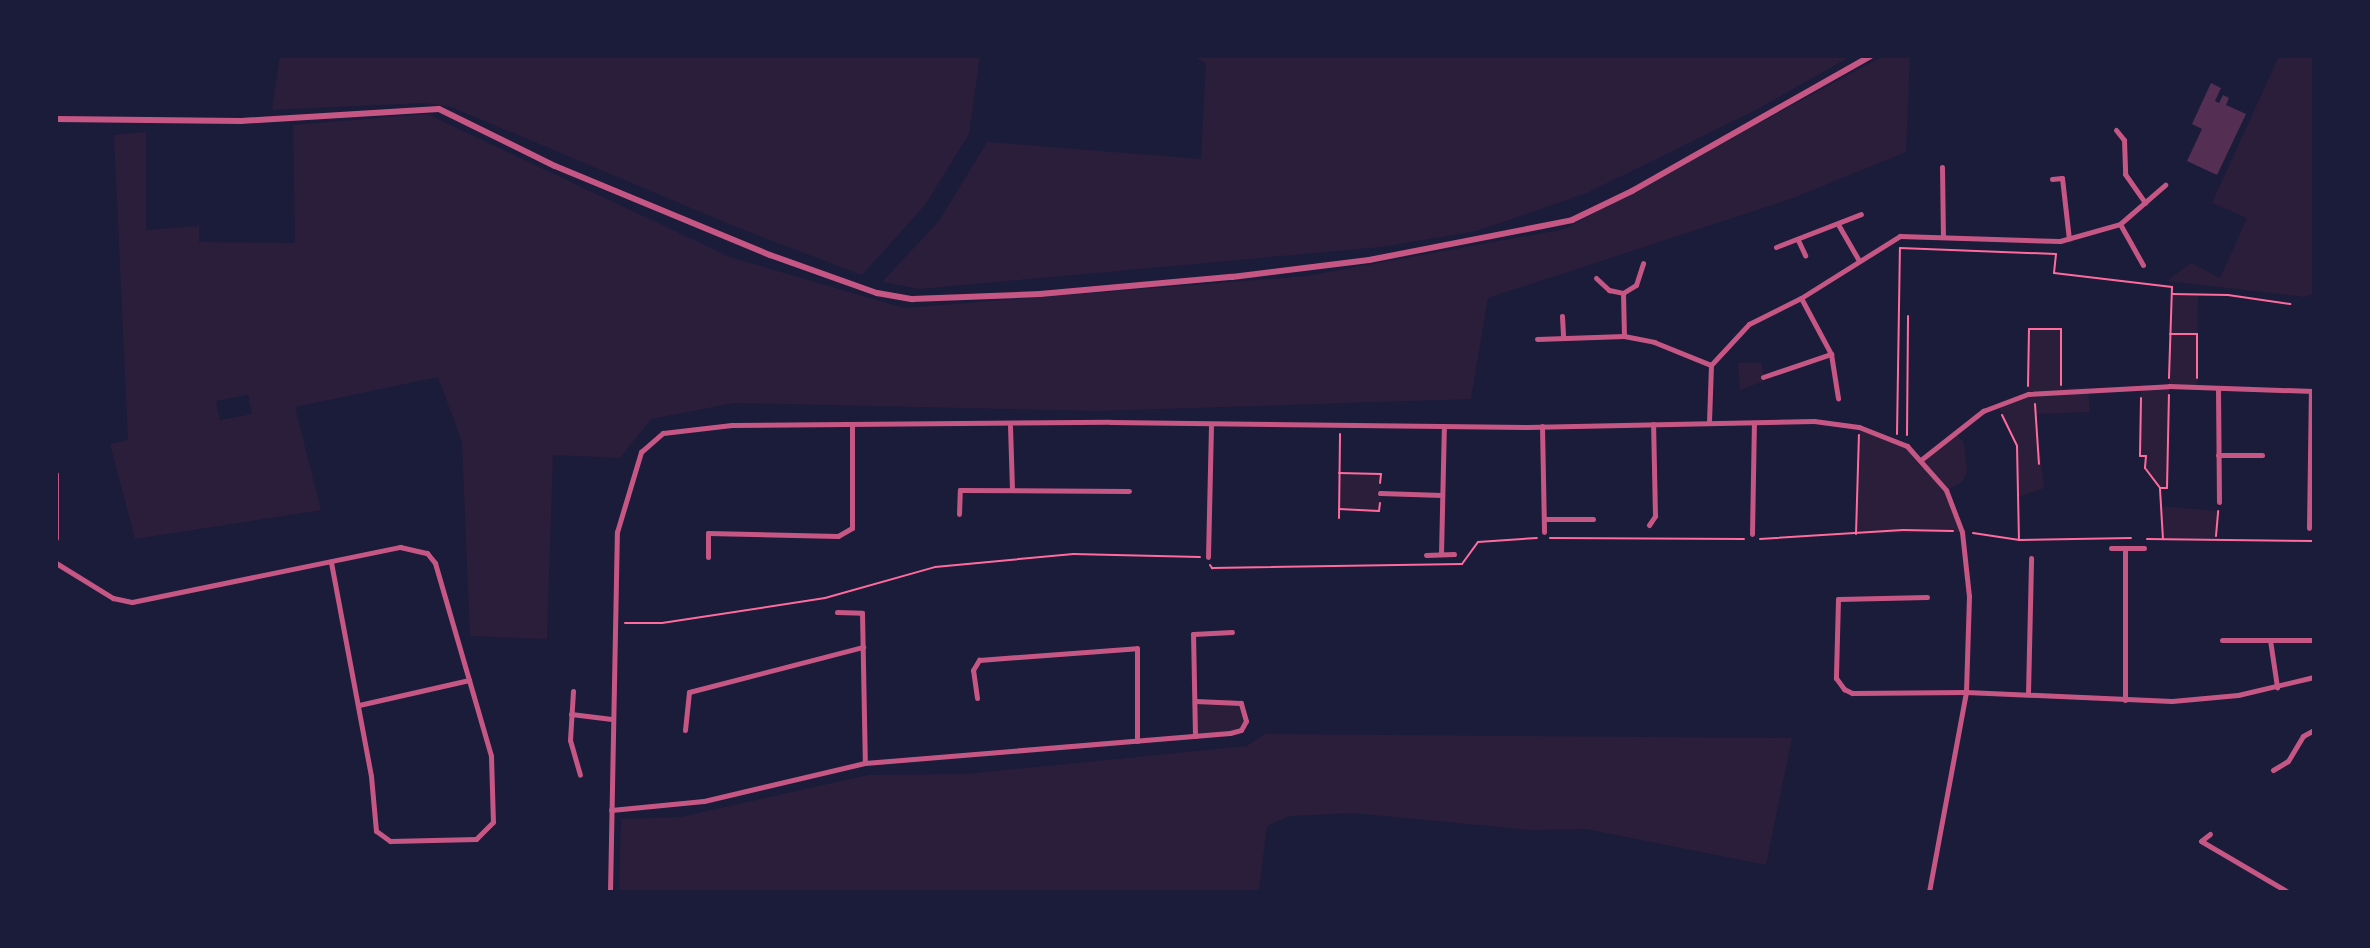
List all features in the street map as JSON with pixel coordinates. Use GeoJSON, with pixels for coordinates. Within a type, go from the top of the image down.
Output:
{"type":"FeatureCollection","features":[{"type":"Feature","properties":{"kind":"street"},"geometry":{"type":"LineString","coordinates":[[56,119],[241,121],[439,109],[555,166],[769,255],[877,293],[925,299],[1232,277],[1369,260],[1572,219],[1632,191],[1871,56]]}},
{"type":"Feature","properties":{"kind":"street"},"geometry":{"type":"LineString","coordinates":[[2116,130],[2124,140],[2125,174],[2145,203]]}},
{"type":"Feature","properties":{"kind":"street"},"geometry":{"type":"LineString","coordinates":[[1942,167],[1943,235]]}},
{"type":"Feature","properties":{"kind":"street"},"geometry":{"type":"LineString","coordinates":[[2052,179],[2062,177],[2069,239]]}},
{"type":"Feature","properties":{"kind":"street"},"geometry":{"type":"LineString","coordinates":[[1709,422],[1711,365],[1749,324],[1801,298],[1900,236],[2069,239],[2120,224],[2165,185]]}},
{"type":"Feature","properties":{"kind":"street"},"geometry":{"type":"LineString","coordinates":[[1776,247],[1839,226],[1861,214]]}},
{"type":"Feature","properties":{"kind":"street"},"geometry":{"type":"LineString","coordinates":[[2120,224],[2143,265]]}},
{"type":"Feature","properties":{"kind":"street"},"geometry":{"type":"LineString","coordinates":[[1839,226],[1859,260]]}},
{"type":"Feature","properties":{"kind":"street"},"geometry":{"type":"LineString","coordinates":[[1798,240],[1805,255]]}},
{"type":"Feature","properties":{"kind":"street"},"geometry":{"type":"LineString","coordinates":[[1596,278],[1609,290],[1623,293],[1636,285],[1643,264]]}},
{"type":"Feature","properties":{"kind":"street"},"geometry":{"type":"LineString","coordinates":[[1623,293],[1624,336]]}},
{"type":"Feature","properties":{"kind":"street"},"geometry":{"type":"LineString","coordinates":[[1801,298],[1831,354],[1838,398]]}},
{"type":"Feature","properties":{"kind":"street"},"geometry":{"type":"LineString","coordinates":[[1562,316],[1563,338]]}},
{"type":"Feature","properties":{"kind":"street"},"geometry":{"type":"LineString","coordinates":[[1537,339],[1624,336],[1654,342],[1711,365]]}},
{"type":"Feature","properties":{"kind":"street"},"geometry":{"type":"LineString","coordinates":[[1763,377],[1831,354]]}},
{"type":"Feature","properties":{"kind":"street"},"geometry":{"type":"LineString","coordinates":[[1922,459],[1997,404],[2031,393],[2062,389],[2169,386],[2312,391],[2312,520],[2309,528]]}},
{"type":"Feature","properties":{"kind":"street"},"geometry":{"type":"LineString","coordinates":[[2218,388],[2219,502]]}},
{"type":"Feature","properties":{"kind":"street"},"geometry":{"type":"LineString","coordinates":[[610,892],[617,532],[634,470],[649,442],[663,433],[698,427],[1211,424],[1542,426],[1814,421],[1860,427],[1896,439],[1907,446],[1922,459],[1947,489],[1962,532],[1969,596],[1966,692],[1929,892]]}},
{"type":"Feature","properties":{"kind":"street"},"geometry":{"type":"LineString","coordinates":[[1752,534],[1754,423]]}},
{"type":"Feature","properties":{"kind":"street"},"geometry":{"type":"LineString","coordinates":[[1208,557],[1211,424]]}},
{"type":"Feature","properties":{"kind":"street"},"geometry":{"type":"LineString","coordinates":[[1649,525],[1655,516],[1653,424]]}},
{"type":"Feature","properties":{"kind":"street"},"geometry":{"type":"LineString","coordinates":[[1010,426],[1012,490]]}},
{"type":"Feature","properties":{"kind":"street"},"geometry":{"type":"LineString","coordinates":[[1441,554],[1444,426]]}},
{"type":"Feature","properties":{"kind":"street"},"geometry":{"type":"LineString","coordinates":[[1542,426],[1544,531]]}},
{"type":"Feature","properties":{"kind":"street"},"geometry":{"type":"LineString","coordinates":[[708,557],[708,533],[838,536],[852,528],[852,427]]}},
{"type":"Feature","properties":{"kind":"street"},"geometry":{"type":"LineString","coordinates":[[2218,455],[2262,455]]}},
{"type":"Feature","properties":{"kind":"street"},"geometry":{"type":"LineString","coordinates":[[56,474],[56,538]]}},
{"type":"Feature","properties":{"kind":"street"},"geometry":{"type":"LineString","coordinates":[[959,514],[960,490],[1129,491]]}},
{"type":"Feature","properties":{"kind":"street"},"geometry":{"type":"LineString","coordinates":[[1380,493],[1442,495]]}},
{"type":"Feature","properties":{"kind":"street"},"geometry":{"type":"LineString","coordinates":[[1544,519],[1593,519]]}},
{"type":"Feature","properties":{"kind":"street"},"geometry":{"type":"LineString","coordinates":[[56,563],[113,598],[132,602],[400,547],[427,553],[435,563],[493,771],[493,822],[476,839],[382,838],[373,820],[359,705],[331,562]]}},
{"type":"Feature","properties":{"kind":"street"},"geometry":{"type":"LineString","coordinates":[[2111,548],[2144,548]]}},
{"type":"Feature","properties":{"kind":"street"},"geometry":{"type":"LineString","coordinates":[[2124,548],[2125,700]]}},
{"type":"Feature","properties":{"kind":"street"},"geometry":{"type":"LineString","coordinates":[[1426,555],[1454,554]]}},
{"type":"Feature","properties":{"kind":"street"},"geometry":{"type":"LineString","coordinates":[[2028,694],[2031,558]]}},
{"type":"Feature","properties":{"kind":"street"},"geometry":{"type":"LineString","coordinates":[[1927,597],[1838,599],[1836,678],[1852,693],[1966,692],[2125,700],[2205,699],[2277,687],[2314,677]]}},
{"type":"Feature","properties":{"kind":"street"},"geometry":{"type":"LineString","coordinates":[[836,612],[862,613],[865,763]]}},
{"type":"Feature","properties":{"kind":"street"},"geometry":{"type":"LineString","coordinates":[[1195,736],[1193,634],[1232,632]]}},
{"type":"Feature","properties":{"kind":"street"},"geometry":{"type":"LineString","coordinates":[[2222,640],[2314,640]]}},
{"type":"Feature","properties":{"kind":"street"},"geometry":{"type":"LineString","coordinates":[[2270,640],[2277,687]]}},
{"type":"Feature","properties":{"kind":"street"},"geometry":{"type":"LineString","coordinates":[[685,730],[689,692],[863,647]]}},
{"type":"Feature","properties":{"kind":"street"},"geometry":{"type":"LineString","coordinates":[[977,698],[973,670],[979,660],[1137,648],[1138,741]]}},
{"type":"Feature","properties":{"kind":"street"},"geometry":{"type":"LineString","coordinates":[[359,705],[469,680]]}},
{"type":"Feature","properties":{"kind":"street"},"geometry":{"type":"LineString","coordinates":[[573,691],[570,740],[580,775]]}},
{"type":"Feature","properties":{"kind":"street"},"geometry":{"type":"LineString","coordinates":[[611,810],[704,801],[865,763],[1195,736],[1241,730],[1247,721],[1241,703],[1195,701]]}},
{"type":"Feature","properties":{"kind":"street"},"geometry":{"type":"LineString","coordinates":[[571,714],[612,719]]}},
{"type":"Feature","properties":{"kind":"street"},"geometry":{"type":"LineString","coordinates":[[2273,770],[2288,761],[2303,736],[2314,730]]}},
{"type":"Feature","properties":{"kind":"street"},"geometry":{"type":"LineString","coordinates":[[2210,834],[2201,841],[2288,892]]}},
{"type":"Feature","properties":{"kind":"path"},"geometry":{"type":"LineString","coordinates":[[1896,439],[1900,248],[2056,254],[2054,273],[2172,287],[2167,488],[2160,488]]}},
{"type":"Feature","properties":{"kind":"path"},"geometry":{"type":"LineString","coordinates":[[2172,294],[2228,295],[2290,304]]}},
{"type":"Feature","properties":{"kind":"path"},"geometry":{"type":"LineString","coordinates":[[1907,446],[1908,316]]}},
{"type":"Feature","properties":{"kind":"path"},"geometry":{"type":"LineString","coordinates":[[2039,464],[2031,393],[2029,329],[2061,329],[2062,389]]}},
{"type":"Feature","properties":{"kind":"path"},"geometry":{"type":"LineString","coordinates":[[2169,334],[2197,334],[2197,387]]}},
{"type":"Feature","properties":{"kind":"path"},"geometry":{"type":"LineString","coordinates":[[2141,387],[2140,456],[2146,456],[2145,468],[2160,488],[2163,539]]}},
{"type":"Feature","properties":{"kind":"path"},"geometry":{"type":"LineString","coordinates":[[1997,404],[2017,446],[2018,540]]}},
{"type":"Feature","properties":{"kind":"path"},"geometry":{"type":"LineString","coordinates":[[1339,518],[1340,426]]}},
{"type":"Feature","properties":{"kind":"path"},"geometry":{"type":"LineString","coordinates":[[1856,534],[1860,427]]}},
{"type":"Feature","properties":{"kind":"path"},"geometry":{"type":"LineString","coordinates":[[1339,473],[1381,474],[1379,511],[1339,509]]}},
{"type":"Feature","properties":{"kind":"path"},"geometry":{"type":"LineString","coordinates":[[2216,538],[2219,502]]}},
{"type":"Feature","properties":{"kind":"path"},"geometry":{"type":"LineString","coordinates":[[617,623],[662,623],[825,598],[935,567],[1073,554],[1208,557],[1212,568],[1449,565],[1462,564],[1478,542],[1962,532]]}},
{"type":"Feature","properties":{"kind":"shaded area"},"geometry":{"type":"Polygon","coordinates":[[[280,56],[980,56],[969,134],[925,205],[862,275],[736,227],[449,106],[423,103],[272,110],[280,56]]]}},
{"type":"Feature","properties":{"kind":"shaded area"},"geometry":{"type":"Polygon","coordinates":[[[1192,56],[1851,56],[1754,111],[1587,193],[1477,231],[1381,247],[920,289],[882,282],[939,221],[987,142],[1201,159],[1206,63],[1192,56]]]}},
{"type":"Feature","properties":{"kind":"shaded area"},"geometry":{"type":"Polygon","coordinates":[[[1883,56],[1910,56],[1906,152],[1791,199],[1488,298],[1471,399],[1097,411],[734,403],[651,419],[620,458],[553,455],[547,639],[470,636],[462,442],[438,377],[295,407],[321,510],[135,539],[110,444],[128,440],[114,135],[146,132],[146,230],[199,226],[199,242],[295,243],[293,125],[427,114],[730,257],[904,308],[1307,276],[1565,229],[1883,56]],[[248,395],[216,401],[220,420],[252,414],[248,395]]]}},
{"type":"Feature","properties":{"kind":"shaded area"},"geometry":{"type":"Polygon","coordinates":[[[2279,56],[2314,56],[2314,293],[2305,297],[2167,281],[2191,263],[2220,278],[2247,218],[2212,203],[2279,56]]]}},
{"type":"Feature","properties":{"kind":"shaded area"},"geometry":{"type":"Polygon","coordinates":[[[2172,294],[2198,295],[2197,387],[2169,387],[2167,488],[2160,488],[2145,468],[2146,457],[2140,456],[2141,387],[2169,386],[2172,294]]]}},
{"type":"Feature","properties":{"kind":"shaded area"},"geometry":{"type":"Polygon","coordinates":[[[2029,329],[2061,329],[2062,389],[2088,387],[2090,412],[2036,414],[2044,488],[2018,497],[2017,446],[1997,404],[2028,393],[2029,329]]]}},
{"type":"Feature","properties":{"kind":"shaded area"},"geometry":{"type":"Polygon","coordinates":[[[1738,363],[1762,363],[1764,381],[1740,390],[1738,363]]]}},
{"type":"Feature","properties":{"kind":"shaded area"},"geometry":{"type":"Polygon","coordinates":[[[1859,427],[1896,439],[1922,459],[1956,433],[1964,443],[1967,472],[1962,482],[1947,490],[1962,532],[1856,534],[1859,427]]]}},
{"type":"Feature","properties":{"kind":"shaded area"},"geometry":{"type":"Polygon","coordinates":[[[1339,473],[1381,474],[1379,511],[1339,509],[1339,473]]]}},
{"type":"Feature","properties":{"kind":"shaded area"},"geometry":{"type":"Polygon","coordinates":[[[2159,506],[2218,511],[2216,538],[2163,539],[2159,506]]]}},
{"type":"Feature","properties":{"kind":"shaded area"},"geometry":{"type":"Polygon","coordinates":[[[1230,699],[1241,703],[1246,721],[1241,730],[1195,736],[1195,701],[1230,699]]]}},
{"type":"Feature","properties":{"kind":"shaded area"},"geometry":{"type":"Polygon","coordinates":[[[1265,734],[1792,738],[1766,865],[1586,829],[1531,830],[1352,813],[1289,816],[1267,826],[1259,892],[619,892],[621,819],[681,817],[868,775],[966,774],[1247,746],[1265,734]]]}},
{"type":"Feature","properties":{"kind":"building"},"geometry":{"type":"Polygon","coordinates":[[[2211,83],[2221,88],[2215,101],[2219,103],[2223,95],[2229,98],[2226,105],[2246,114],[2217,175],[2187,161],[2202,129],[2192,124],[2211,83]]]}}]}
